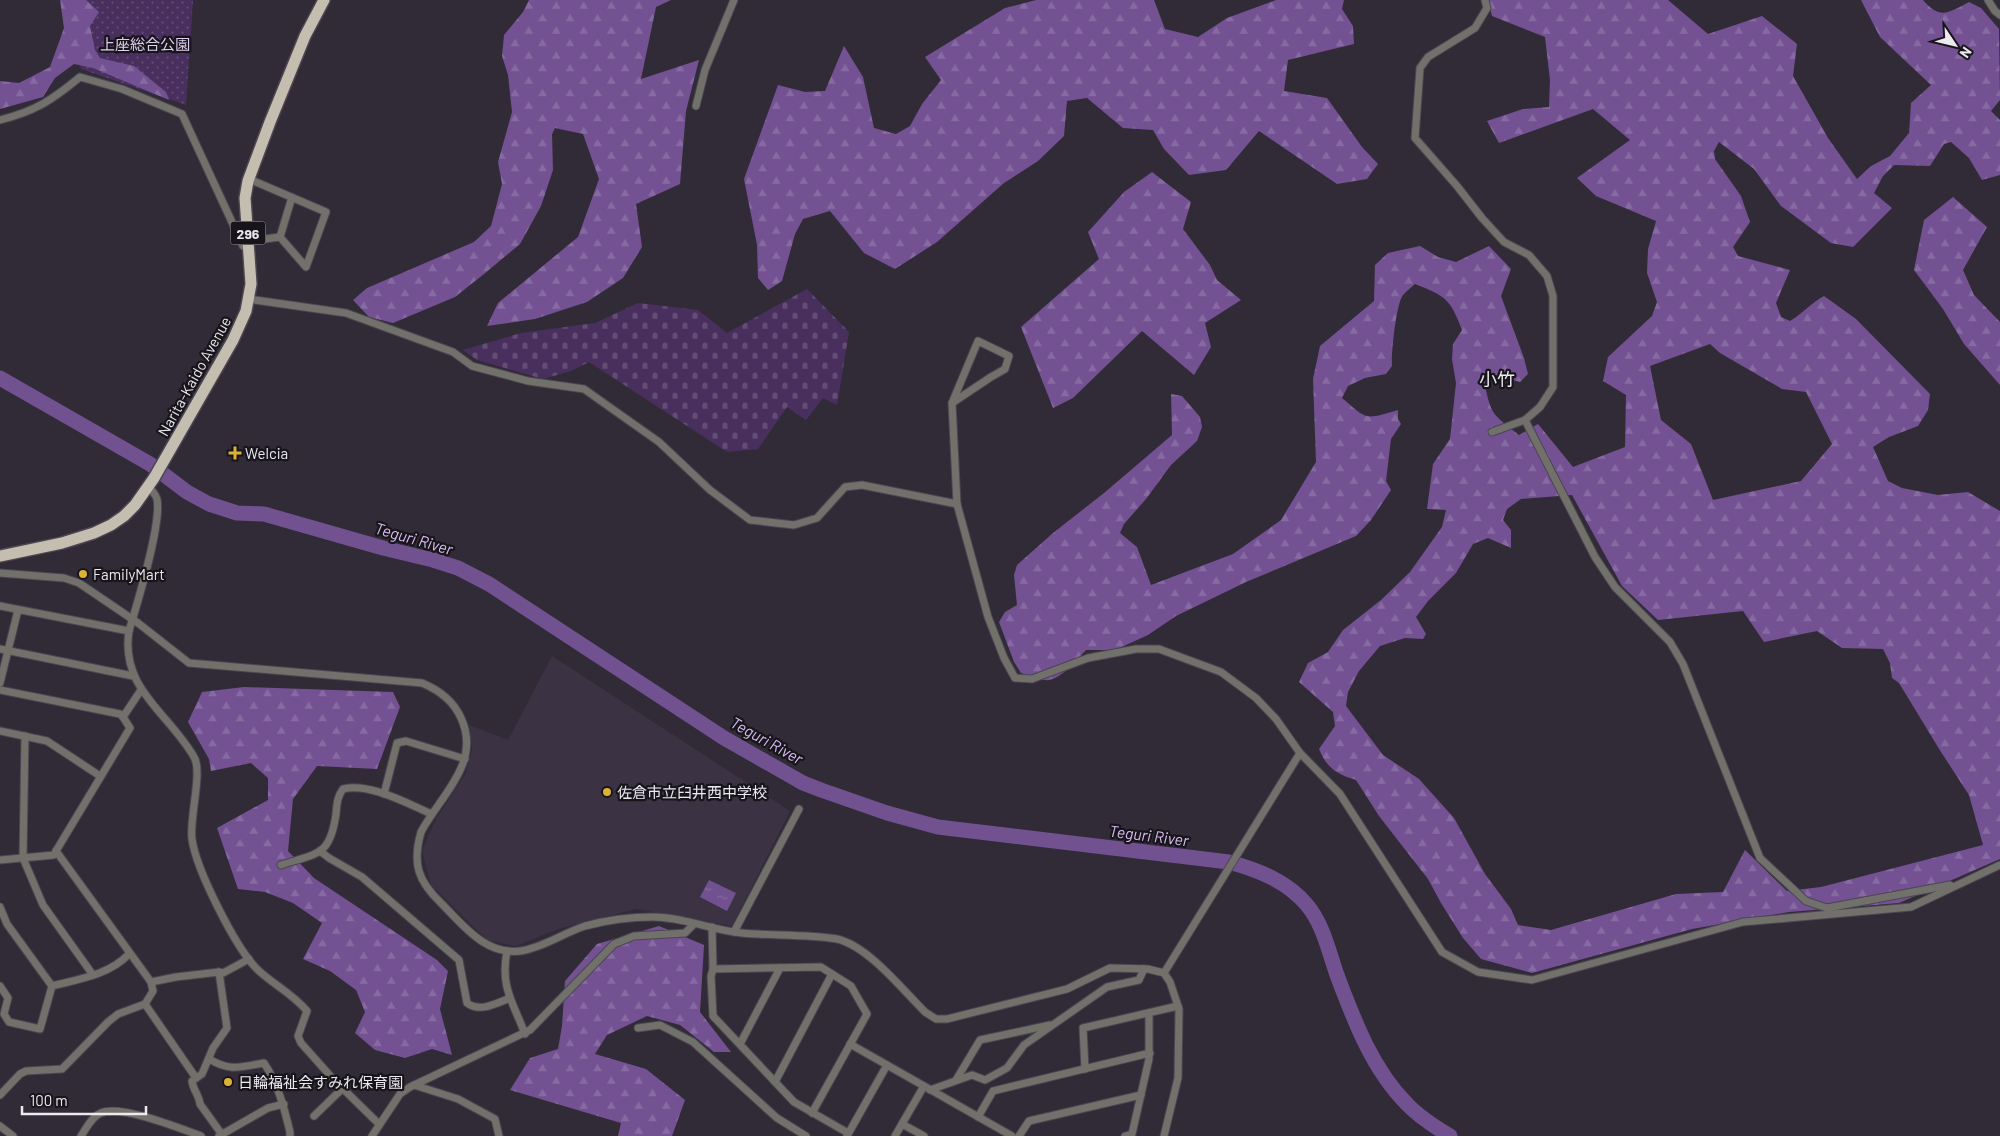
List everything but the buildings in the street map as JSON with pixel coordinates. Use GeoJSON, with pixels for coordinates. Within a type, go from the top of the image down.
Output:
{"type":"FeatureCollection","features":[{"type":"Feature","properties":{"kind":"highway","name":"Narita-Kaido Avenue"},"geometry":{"type":"LineString","coordinates":[[0,556],[62,543],[94,533],[111,525],[135,505],[152,482],[233,340],[244,317],[251,284],[245,198],[249,179],[302,45],[324,0]]}},
{"type":"Feature","properties":{"kind":"street"},"geometry":{"type":"LineString","coordinates":[[696,106],[705,70],[734,0]]}},
{"type":"Feature","properties":{"kind":"street"},"geometry":{"type":"LineString","coordinates":[[1484,0],[1487,8],[1475,28],[1428,58],[1420,68],[1415,138],[1504,242],[1529,255],[1548,276],[1553,296],[1553,387],[1540,407],[1525,420],[1492,432]]}},
{"type":"Feature","properties":{"kind":"street"},"geometry":{"type":"LineString","coordinates":[[1988,0],[2000,15]]}},
{"type":"Feature","properties":{"kind":"street"},"geometry":{"type":"LineString","coordinates":[[0,120],[51,101],[80,77],[122,89],[182,114],[243,246],[280,237]]}},
{"type":"Feature","properties":{"kind":"street"},"geometry":{"type":"LineString","coordinates":[[249,179],[326,212],[306,267],[280,237]]}},
{"type":"Feature","properties":{"kind":"street"},"geometry":{"type":"LineString","coordinates":[[280,237],[292,197]]}},
{"type":"Feature","properties":{"kind":"street"},"geometry":{"type":"LineString","coordinates":[[248,298],[346,313],[453,352],[472,366],[528,381],[584,390],[659,442],[710,490],[750,520],[794,525],[817,518],[845,487],[862,485],[957,504]]}},
{"type":"Feature","properties":{"kind":"street"},"geometry":{"type":"LineString","coordinates":[[952,403],[991,376],[1005,369],[1008,356],[978,341],[952,403],[957,504],[988,617],[1014,678],[1032,679],[1088,658],[1136,649],[1159,648],[1220,672],[1256,698],[1276,719],[1300,753],[1340,794],[1442,952],[1478,972],[1532,980],[1743,922],[1911,906],[2000,865]]}},
{"type":"Feature","properties":{"kind":"street"},"geometry":{"type":"LineString","coordinates":[[1525,420],[1595,557],[1616,588],[1670,642],[1683,664],[1760,858],[1806,900],[1827,908],[1960,883]]}},
{"type":"Feature","properties":{"kind":"street"},"geometry":{"type":"LineString","coordinates":[[152,482],[157,498],[156,517],[152,543],[127,640],[129,660],[133,676],[141,690],[195,758],[196,775],[192,820],[192,839],[195,853],[219,909],[248,959],[259,971],[298,999],[307,1011],[298,1036],[301,1043],[334,1080],[379,1124]]}},
{"type":"Feature","properties":{"kind":"street"},"geometry":{"type":"LineString","coordinates":[[0,573],[71,580],[94,592],[184,660],[195,665],[422,683],[446,696],[462,719],[468,738],[468,748],[462,769],[421,832],[416,858],[420,878],[431,894],[482,941],[507,951],[522,952],[532,950],[563,934],[586,926],[622,918],[656,917],[734,932],[824,937],[848,941],[866,953],[925,1012],[936,1019],[947,1019],[1067,989],[1110,968],[1144,969],[1164,972]]}},
{"type":"Feature","properties":{"kind":"street"},"geometry":{"type":"LineString","coordinates":[[0,606],[129,631]]}},
{"type":"Feature","properties":{"kind":"street"},"geometry":{"type":"LineString","coordinates":[[0,682],[18,610]]}},
{"type":"Feature","properties":{"kind":"street"},"geometry":{"type":"LineString","coordinates":[[0,649],[133,676]]}},
{"type":"Feature","properties":{"kind":"street"},"geometry":{"type":"LineString","coordinates":[[0,690],[120,714],[130,728],[54,855],[0,860]]}},
{"type":"Feature","properties":{"kind":"street"},"geometry":{"type":"LineString","coordinates":[[123,717],[141,690]]}},
{"type":"Feature","properties":{"kind":"street"},"geometry":{"type":"LineString","coordinates":[[0,731],[47,741],[100,776]]}},
{"type":"Feature","properties":{"kind":"street"},"geometry":{"type":"LineString","coordinates":[[25,736],[23,858],[43,905],[93,975]]}},
{"type":"Feature","properties":{"kind":"street"},"geometry":{"type":"LineString","coordinates":[[384,794],[397,743],[406,741],[465,759]]}},
{"type":"Feature","properties":{"kind":"street"},"geometry":{"type":"LineString","coordinates":[[1164,972],[1300,753]]}},
{"type":"Feature","properties":{"kind":"street"},"geometry":{"type":"LineString","coordinates":[[281,865],[326,847],[332,835],[338,797],[343,789],[353,786],[384,794],[432,814]]}},
{"type":"Feature","properties":{"kind":"street"},"geometry":{"type":"LineString","coordinates":[[734,932],[799,809]]}},
{"type":"Feature","properties":{"kind":"street"},"geometry":{"type":"LineString","coordinates":[[0,1095],[20,1074],[26,1071],[62,1069],[108,1022],[118,1014],[145,1004],[153,991],[151,982],[56,851]]}},
{"type":"Feature","properties":{"kind":"street"},"geometry":{"type":"LineString","coordinates":[[320,851],[362,877],[459,960],[467,1003],[472,1007],[488,1007],[510,998]]}},
{"type":"Feature","properties":{"kind":"street"},"geometry":{"type":"LineString","coordinates":[[0,907],[7,924],[52,986]]}},
{"type":"Feature","properties":{"kind":"street"},"geometry":{"type":"LineString","coordinates":[[372,1136],[400,1094],[414,1085],[525,1034],[614,944],[634,936],[684,933],[694,924]]}},
{"type":"Feature","properties":{"kind":"street"},"geometry":{"type":"LineString","coordinates":[[712,927],[711,1013],[794,1102],[848,1135],[887,1065]]}},
{"type":"Feature","properties":{"kind":"street"},"geometry":{"type":"LineString","coordinates":[[507,951],[503,969],[510,998],[525,1034]]}},
{"type":"Feature","properties":{"kind":"street"},"geometry":{"type":"LineString","coordinates":[[52,986],[107,970],[120,963],[129,954]]}},
{"type":"Feature","properties":{"kind":"street"},"geometry":{"type":"LineString","coordinates":[[151,982],[176,977],[224,972],[248,959]]}},
{"type":"Feature","properties":{"kind":"street"},"geometry":{"type":"LineString","coordinates":[[713,969],[821,967],[851,986],[867,1014],[812,1113]]}},
{"type":"Feature","properties":{"kind":"street"},"geometry":{"type":"LineString","coordinates":[[740,1044],[780,968]]}},
{"type":"Feature","properties":{"kind":"street"},"geometry":{"type":"LineString","coordinates":[[896,1136],[927,1088],[972,1075],[984,1080],[1008,1068],[1024,1045],[1107,987],[1139,980],[1144,969]]}},
{"type":"Feature","properties":{"kind":"street"},"geometry":{"type":"LineString","coordinates":[[219,972],[227,1028],[213,1048],[202,1074],[192,1082],[200,1104],[221,1135],[268,1108],[284,1104]]}},
{"type":"Feature","properties":{"kind":"street"},"geometry":{"type":"LineString","coordinates":[[1164,972],[1170,982],[1178,1006],[1178,1078],[1164,1136]]}},
{"type":"Feature","properties":{"kind":"street"},"geometry":{"type":"LineString","coordinates":[[775,1082],[832,974]]}},
{"type":"Feature","properties":{"kind":"street"},"geometry":{"type":"LineString","coordinates":[[0,986],[8,998],[4,1014],[9,1022],[40,1029],[52,986]]}},
{"type":"Feature","properties":{"kind":"street"},"geometry":{"type":"LineString","coordinates":[[145,1004],[196,1078]]}},
{"type":"Feature","properties":{"kind":"street"},"geometry":{"type":"LineString","coordinates":[[1085,1069],[1083,1028],[1178,1006]]}},
{"type":"Feature","properties":{"kind":"street"},"geometry":{"type":"LineString","coordinates":[[1125,1136],[1132,1134],[1150,1054],[1149,1013]]}},
{"type":"Feature","properties":{"kind":"street"},"geometry":{"type":"LineString","coordinates":[[955,1081],[980,1040],[1053,1024]]}},
{"type":"Feature","properties":{"kind":"street"},"geometry":{"type":"LineString","coordinates":[[638,1028],[660,1025],[693,1042],[777,1118],[806,1136]]}},
{"type":"Feature","properties":{"kind":"street"},"geometry":{"type":"LineString","coordinates":[[850,1044],[1012,1136]]}},
{"type":"Feature","properties":{"kind":"street"},"geometry":{"type":"LineString","coordinates":[[978,1116],[993,1091],[1150,1054]]}},
{"type":"Feature","properties":{"kind":"street"},"geometry":{"type":"LineString","coordinates":[[209,1059],[224,1067],[232,1068],[264,1063],[273,1076],[284,1104],[290,1136]]}},
{"type":"Feature","properties":{"kind":"street"},"geometry":{"type":"LineString","coordinates":[[414,1085],[458,1100],[495,1118],[499,1136]]}},
{"type":"Feature","properties":{"kind":"street"},"geometry":{"type":"LineString","coordinates":[[314,1116],[343,1088]]}},
{"type":"Feature","properties":{"kind":"street"},"geometry":{"type":"LineString","coordinates":[[1019,1136],[1029,1121],[1141,1095]]}},
{"type":"Feature","properties":{"kind":"street"},"geometry":{"type":"LineString","coordinates":[[81,1136],[94,1118],[101,1112],[119,1111],[152,1119],[201,1136]]}},
{"type":"Feature","properties":{"kind":"street"},"geometry":{"type":"LineString","coordinates":[[902,1124],[924,1136]]}},
{"type":"Feature","properties":{"kind":"street"},"geometry":{"type":"LineString","coordinates":[[0,1126],[13,1136]]}},
{"type":"Feature","properties":{"kind":"shaded area","name":"佐倉市立臼井西中学校"},"geometry":{"type":"Polygon","coordinates":[[[552,656],[790,811],[732,926],[636,909],[558,929],[516,946],[487,940],[431,885],[422,851],[436,819],[466,773],[472,750],[469,725],[508,740],[552,656]]]}},
{"type":"Feature","properties":{"kind":"green space"},"geometry":{"type":"Polygon","coordinates":[[[60,0],[86,0],[99,12],[90,26],[95,50],[100,58],[134,66],[166,92],[169,100],[93,68],[74,64],[55,78],[43,97],[0,109],[0,81],[19,83],[50,67],[64,28],[60,0]]]}},
{"type":"Feature","properties":{"kind":"green space","name":"上座総合公園"},"geometry":{"type":"Polygon","coordinates":[[[68,0],[193,0],[186,105],[81,69],[68,0]]]}},
{"type":"Feature","properties":{"kind":"green space"},"geometry":{"type":"Polygon","coordinates":[[[529,0],[671,0],[656,7],[641,79],[699,60],[686,111],[680,184],[636,204],[642,247],[623,278],[587,302],[535,319],[487,326],[498,303],[578,237],[599,179],[583,134],[555,128],[552,134],[553,170],[541,206],[520,244],[455,297],[393,323],[369,317],[353,300],[367,288],[474,242],[491,226],[502,184],[498,162],[512,112],[508,75],[502,56],[504,35],[523,12],[529,0]]]}},
{"type":"Feature","properties":{"kind":"green space"},"geometry":{"type":"Polygon","coordinates":[[[1036,0],[1154,0],[1165,29],[1198,37],[1227,18],[1276,0],[1344,0],[1342,9],[1353,26],[1354,44],[1288,60],[1284,91],[1327,98],[1362,147],[1378,164],[1367,179],[1337,184],[1259,131],[1226,170],[1189,175],[1164,149],[1153,130],[1123,128],[1087,98],[1067,101],[1064,136],[1038,161],[1004,183],[937,242],[895,269],[864,253],[830,211],[803,219],[795,234],[782,281],[768,290],[758,278],[757,245],[744,179],[778,85],[805,92],[825,91],[844,46],[863,77],[874,128],[896,134],[910,126],[922,104],[941,80],[925,57],[1005,8],[1036,0]]]}},
{"type":"Feature","properties":{"kind":"green space"},"geometry":{"type":"Polygon","coordinates":[[[1488,0],[1668,0],[1708,34],[1762,16],[1797,44],[1793,76],[1828,138],[1857,179],[1871,166],[1890,156],[1909,133],[1911,103],[1931,85],[1880,37],[1861,0],[1923,0],[1934,10],[1945,13],[1969,2],[1981,8],[1999,29],[2000,100],[1991,111],[2000,120],[2000,175],[1982,180],[1969,158],[1951,142],[1944,144],[1930,166],[1894,165],[1883,176],[1874,193],[1892,208],[1853,247],[1831,243],[1781,206],[1754,169],[1719,142],[1714,151],[1715,159],[1741,196],[1750,222],[1733,247],[1738,256],[1790,270],[1776,303],[1781,317],[1790,321],[1824,296],[1856,319],[1930,394],[1928,410],[1918,426],[1889,437],[1873,447],[1888,481],[1902,488],[1938,495],[1968,492],[2000,511],[2000,859],[1899,903],[1789,912],[1692,929],[1532,973],[1481,959],[1463,938],[1428,879],[1379,816],[1356,780],[1338,773],[1325,761],[1319,749],[1335,726],[1333,712],[1299,682],[1308,663],[1328,652],[1343,630],[1381,600],[1410,572],[1442,527],[1446,510],[1427,509],[1433,464],[1450,439],[1456,383],[1452,359],[1453,344],[1462,330],[1454,311],[1440,295],[1415,284],[1400,300],[1393,341],[1392,366],[1386,374],[1365,378],[1348,386],[1342,398],[1357,411],[1367,416],[1398,410],[1398,419],[1401,424],[1391,439],[1386,481],[1391,490],[1371,520],[1356,536],[1246,582],[1176,616],[1148,635],[1115,650],[1086,650],[1067,670],[1056,678],[1041,680],[1021,673],[1014,662],[999,622],[1005,612],[1017,605],[1014,575],[1017,565],[1172,435],[1171,394],[1182,396],[1200,417],[1202,427],[1197,441],[1171,465],[1146,499],[1124,524],[1120,533],[1137,547],[1151,585],[1233,554],[1281,520],[1316,462],[1313,379],[1320,346],[1374,301],[1375,265],[1388,253],[1420,246],[1438,257],[1456,262],[1489,246],[1511,269],[1501,296],[1528,374],[1520,382],[1492,374],[1485,385],[1489,403],[1495,414],[1519,435],[1538,424],[1573,467],[1625,447],[1626,395],[1603,381],[1608,357],[1652,316],[1657,302],[1647,273],[1648,249],[1656,221],[1596,196],[1577,178],[1630,140],[1593,109],[1499,143],[1487,121],[1523,109],[1549,107],[1550,80],[1545,37],[1492,16],[1488,0]],[[1710,344],[1650,366],[1661,420],[1691,444],[1713,500],[1801,481],[1832,444],[1806,392],[1782,389],[1720,353],[1710,344]],[[1572,495],[1521,499],[1507,509],[1503,520],[1511,530],[1511,548],[1488,538],[1473,544],[1456,573],[1428,601],[1416,617],[1426,634],[1423,639],[1405,638],[1380,646],[1359,671],[1348,692],[1346,706],[1383,755],[1419,779],[1454,818],[1485,874],[1511,909],[1518,925],[1551,930],[1676,894],[1723,892],[1745,850],[1787,891],[1821,887],[1983,845],[1969,795],[1899,683],[1892,678],[1890,663],[1883,649],[1842,648],[1817,631],[1764,642],[1743,611],[1658,620],[1622,586],[1572,495]]]}},
{"type":"Feature","properties":{"kind":"green space"},"geometry":{"type":"Polygon","coordinates":[[[1152,172],[1191,202],[1183,229],[1210,265],[1217,280],[1241,300],[1205,323],[1211,347],[1194,375],[1142,331],[1073,398],[1053,408],[1021,327],[1099,259],[1088,232],[1124,192],[1152,172]]]}},
{"type":"Feature","properties":{"kind":"green space"},"geometry":{"type":"Polygon","coordinates":[[[1953,197],[1987,227],[1963,270],[1974,295],[2000,322],[2000,385],[1964,344],[1943,309],[1914,270],[1924,220],[1953,197]]]}},
{"type":"Feature","properties":{"kind":"green space"},"geometry":{"type":"Polygon","coordinates":[[[807,289],[849,332],[837,405],[823,398],[806,420],[787,407],[758,449],[727,452],[589,362],[571,371],[543,379],[477,360],[463,350],[521,333],[595,323],[638,303],[698,310],[727,333],[807,289]]]}},
{"type":"Feature","properties":{"kind":"green space"},"geometry":{"type":"Polygon","coordinates":[[[244,687],[393,692],[400,707],[377,769],[317,766],[293,799],[288,851],[314,878],[437,960],[448,971],[440,1009],[452,1055],[432,1049],[405,1058],[375,1050],[355,1033],[365,1012],[356,990],[330,971],[303,959],[322,923],[293,903],[265,892],[238,889],[217,828],[268,800],[268,778],[251,763],[211,771],[209,759],[188,722],[202,692],[244,687]]]}},
{"type":"Feature","properties":{"kind":"green space"},"geometry":{"type":"Polygon","coordinates":[[[659,926],[704,945],[700,1012],[731,1052],[714,1052],[680,1025],[647,1016],[607,1035],[595,1054],[646,1069],[685,1100],[672,1136],[618,1136],[621,1123],[510,1090],[530,1058],[558,1049],[562,1026],[565,981],[597,944],[659,926]]]}},
{"type":"Feature","properties":{"kind":"water"},"geometry":{"type":"Polygon","coordinates":[[[709,880],[736,893],[727,911],[700,897],[709,880]]]}},
{"type":"Feature","properties":{"kind":"waterway","name":"Teguri River"},"geometry":{"type":"LineString","coordinates":[[0,378],[150,464],[187,492],[209,504],[237,513],[264,514],[458,568],[489,584],[724,738],[803,783],[887,813],[938,827],[1229,862],[1251,869],[1281,883],[1299,897],[1313,913],[1325,939],[1357,1026],[1374,1060],[1384,1075],[1412,1109],[1427,1122],[1450,1136]]}},
{"type":"Feature","properties":{"kind":"place","name":"Welcia"},"geometry":{"type":"Point","coordinates":[235,453]}},
{"type":"Feature","properties":{"kind":"place","name":"FamilyMart"},"geometry":{"type":"Point","coordinates":[83,574]}},
{"type":"Feature","properties":{"kind":"place","name":"佐倉市立臼井西中学校"},"geometry":{"type":"Point","coordinates":[607,792]}},
{"type":"Feature","properties":{"kind":"place","name":"日輪福祉会すみれ保育園"},"geometry":{"type":"Point","coordinates":[228,1082]}},
{"type":"Feature","properties":{"kind":"district","name":"小竹"},"geometry":{"type":"Point","coordinates":[1497,379]}}]}
